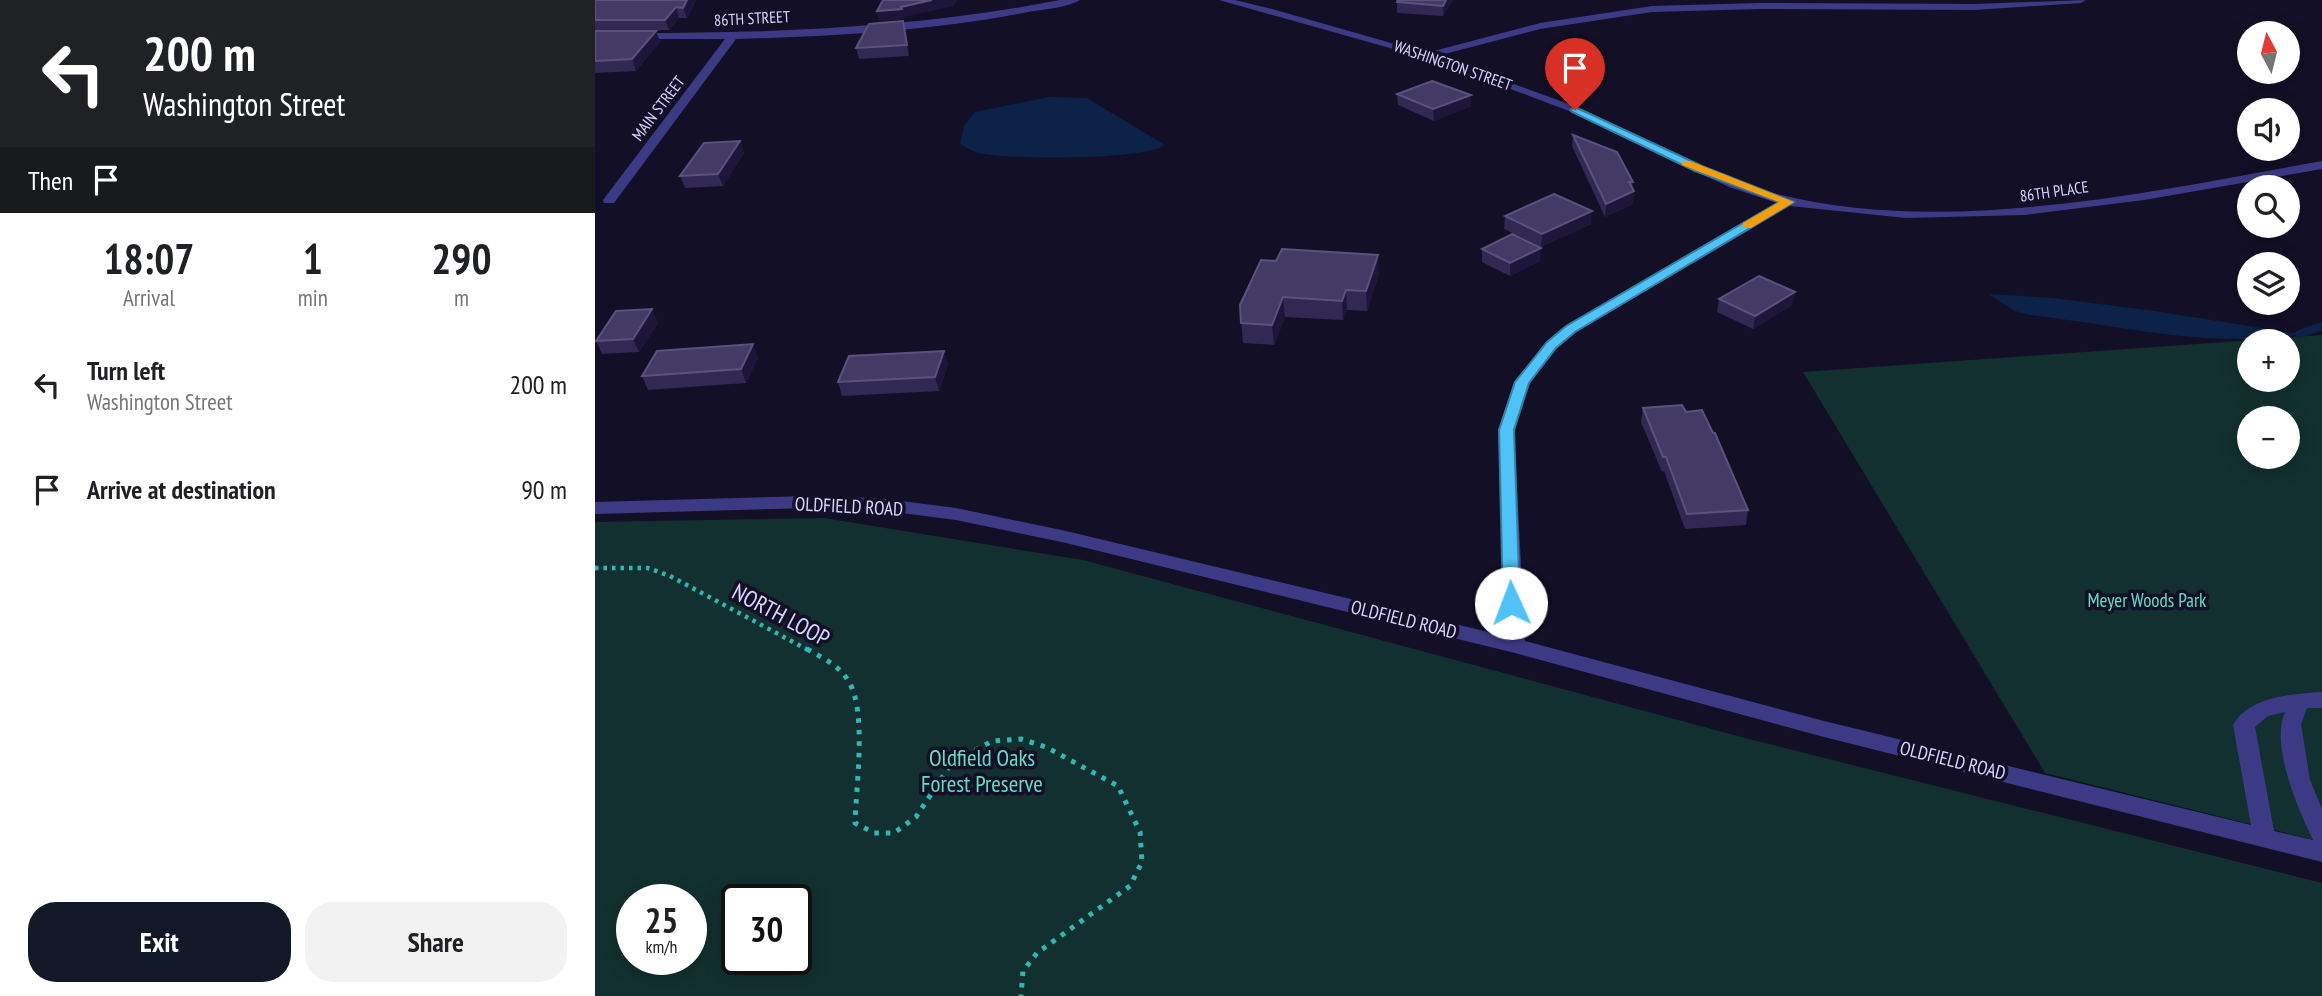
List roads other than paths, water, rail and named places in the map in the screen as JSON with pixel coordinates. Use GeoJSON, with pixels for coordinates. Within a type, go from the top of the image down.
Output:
{"type":"FeatureCollection","features":[{"type":"Feature","properties":{"kind":"street","name":"86TH STREET"},"geometry":{"type":"LineString","coordinates":[[595,36],[733,35],[922,24],[1007,13],[1075,0]]}},
{"type":"Feature","properties":{"kind":"street","name":"WASHINGTON STREET"},"geometry":{"type":"LineString","coordinates":[[1224,0],[1360,34],[1430,55],[1575,110],[1699,168],[1788,202]]}},
{"type":"Feature","properties":{"kind":"street"},"geometry":{"type":"LineString","coordinates":[[1430,55],[1543,23],[1651,9],[1720,6],[1984,7],[2081,0]]}},
{"type":"Feature","properties":{"kind":"street","name":"MAIN STREET"},"geometry":{"type":"LineString","coordinates":[[609,200],[733,35]]}},
{"type":"Feature","properties":{"kind":"street","name":"86TH PLACE"},"geometry":{"type":"LineString","coordinates":[[1788,202],[1901,215],[2012,214],[2070,208],[2322,165]]}},
{"type":"Feature","properties":{"kind":"street"},"geometry":{"type":"LineString","coordinates":[[1515,646],[1506,430],[1522,382],[1552,345],[1571,329],[1788,202]]}},
{"type":"Feature","properties":{"kind":"street","name":"OLDFIELD ROAD"},"geometry":{"type":"LineString","coordinates":[[595,508],[811,502],[878,504],[956,514],[1066,537],[1515,646],[1824,729],[2322,852]]}},
{"type":"Feature","properties":{"kind":"street"},"geometry":{"type":"LineString","coordinates":[[2264,837],[2244,725],[2261,710],[2311,700]]}},
{"type":"Feature","properties":{"kind":"street"},"geometry":{"type":"LineString","coordinates":[[2311,700],[2290,724],[2299,780],[2322,836]]}},
{"type":"Feature","properties":{"kind":"water"},"geometry":{"type":"Polygon","coordinates":[[[1049,97],[1087,98],[1165,145],[1133,154],[1045,158],[979,153],[960,144],[964,126],[975,112],[1049,97]]]}},
{"type":"Feature","properties":{"kind":"water"},"geometry":{"type":"Polygon","coordinates":[[[1988,294],[2053,298],[2268,329],[2237,329],[2237,339],[2213,338],[2161,334],[2015,311],[1988,294]]]}},
{"type":"Feature","properties":{"kind":"waterway"},"geometry":{"type":"LineString","coordinates":[[2300,334],[2322,326]]}},
{"type":"Feature","properties":{"kind":"park label","name":"Meyer Woods Park"},"geometry":{"type":"Point","coordinates":[2147,600]}},
{"type":"Feature","properties":{"kind":"park label","name":"Oldfield Oaks Forest Preserve"},"geometry":{"type":"Point","coordinates":[982,771]}}]}
